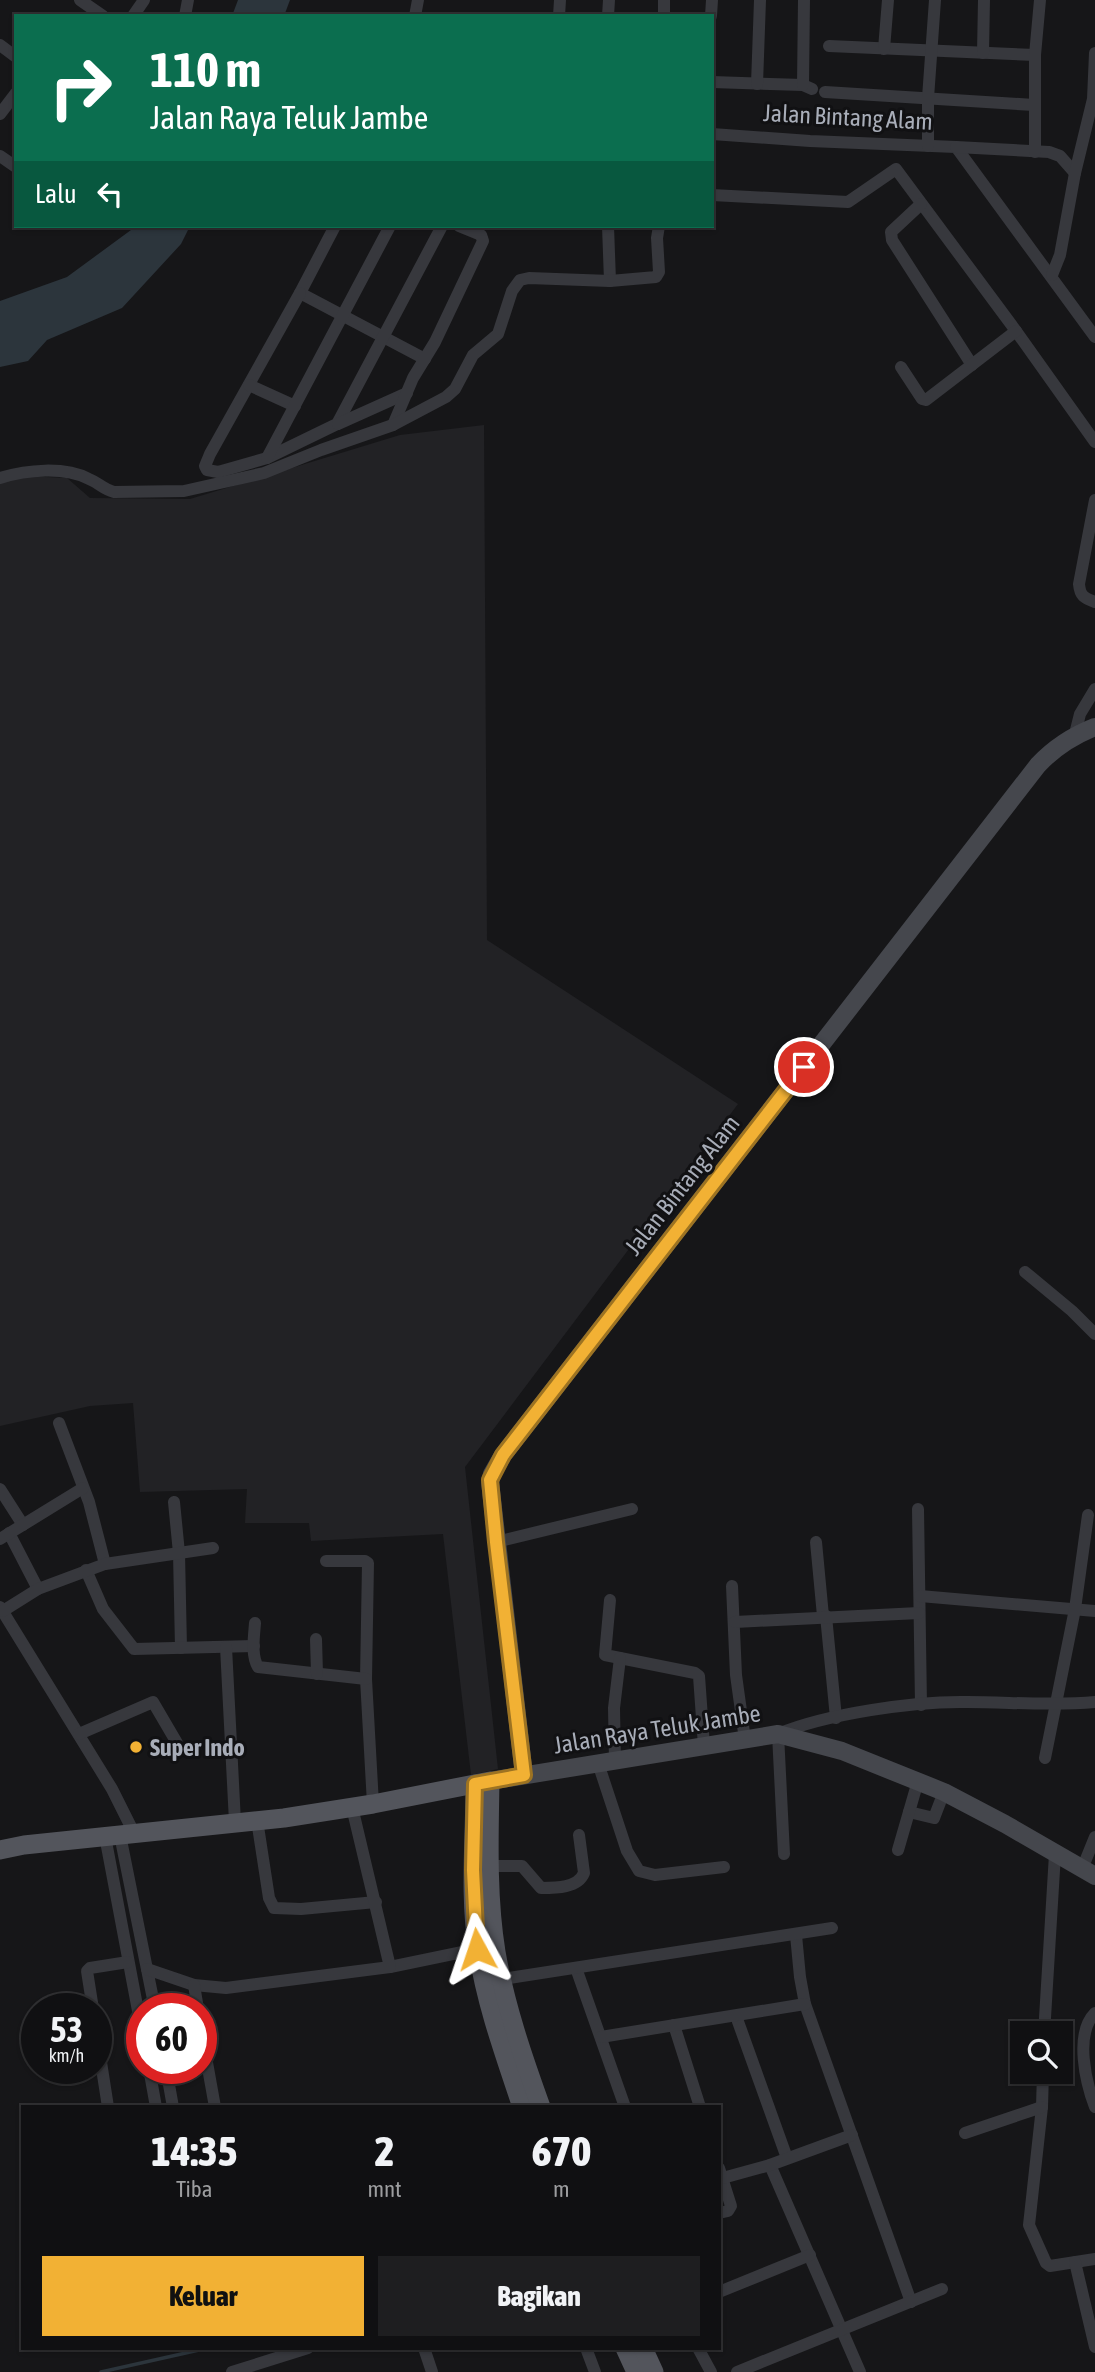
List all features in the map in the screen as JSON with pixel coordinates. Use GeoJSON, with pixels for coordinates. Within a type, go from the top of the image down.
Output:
{"type":"FeatureCollection","features":[{"type":"Feature","properties":{"kind":"main road"},"geometry":{"type":"LineString","coordinates":[[0,1850],[257,1821],[373,1804],[483,1782]]}},
{"type":"Feature","properties":{"kind":"main road"},"geometry":{"type":"LineString","coordinates":[[483,1782],[499,1981],[522,2105]]}},
{"type":"Feature","properties":{"kind":"main road"},"geometry":{"type":"LineString","coordinates":[[483,1782],[473,1870],[477,1949],[499,1981],[540,2105]]}},
{"type":"Feature","properties":{"kind":"main road"},"geometry":{"type":"LineString","coordinates":[[626,2350],[636,2372]]}},
{"type":"Feature","properties":{"kind":"main road"},"geometry":{"type":"LineString","coordinates":[[644,2350],[654,2372]]}},
{"type":"Feature","properties":{"kind":"street"},"geometry":{"type":"LineString","coordinates":[[757,84],[760,0]]}},
{"type":"Feature","properties":{"kind":"street"},"geometry":{"type":"LineString","coordinates":[[804,0],[813,89]]}},
{"type":"Feature","properties":{"kind":"street"},"geometry":{"type":"LineString","coordinates":[[884,49],[888,0]]}},
{"type":"Feature","properties":{"kind":"street"},"geometry":{"type":"LineString","coordinates":[[928,146],[935,0]]}},
{"type":"Feature","properties":{"kind":"street"},"geometry":{"type":"LineString","coordinates":[[983,53],[984,0]]}},
{"type":"Feature","properties":{"kind":"street"},"geometry":{"type":"LineString","coordinates":[[1035,152],[1035,55],[1040,0]]}},
{"type":"Feature","properties":{"kind":"street"},"geometry":{"type":"LineString","coordinates":[[82,1],[100,14]]}},
{"type":"Feature","properties":{"kind":"street"},"geometry":{"type":"LineString","coordinates":[[829,46],[1035,55]]}},
{"type":"Feature","properties":{"kind":"street"},"geometry":{"type":"LineString","coordinates":[[1052,275],[1060,255],[1075,173],[1094,99],[1095,52]]}},
{"type":"Feature","properties":{"kind":"street"},"geometry":{"type":"LineString","coordinates":[[714,82],[1034,105]]}},
{"type":"Feature","properties":{"kind":"street"},"geometry":{"type":"LineString","coordinates":[[0,114],[14,96]]}},
{"type":"Feature","properties":{"kind":"street","name":"Jalan Bintang Alam"},"geometry":{"type":"LineString","coordinates":[[714,134],[957,147],[1095,337]]}},
{"type":"Feature","properties":{"kind":"street"},"geometry":{"type":"LineString","coordinates":[[957,147],[1049,152],[1060,156],[1075,173]]}},
{"type":"Feature","properties":{"kind":"street"},"geometry":{"type":"LineString","coordinates":[[714,195],[850,201],[896,169],[1095,442]]}},
{"type":"Feature","properties":{"kind":"street"},"geometry":{"type":"LineString","coordinates":[[921,204],[895,226],[891,232],[892,240],[972,365]]}},
{"type":"Feature","properties":{"kind":"street"},"geometry":{"type":"LineString","coordinates":[[334,228],[205,466],[207,470],[218,472],[267,458],[407,393]]}},
{"type":"Feature","properties":{"kind":"street"},"geometry":{"type":"LineString","coordinates":[[267,458],[389,228]]}},
{"type":"Feature","properties":{"kind":"street"},"geometry":{"type":"LineString","coordinates":[[337,424],[358,389],[441,228]]}},
{"type":"Feature","properties":{"kind":"street"},"geometry":{"type":"LineString","coordinates":[[393,425],[483,241],[481,235],[464,228]]}},
{"type":"Feature","properties":{"kind":"street"},"geometry":{"type":"LineString","coordinates":[[608,228],[610,281]]}},
{"type":"Feature","properties":{"kind":"street"},"geometry":{"type":"LineString","coordinates":[[0,478],[58,471],[89,478],[104,489],[114,492],[184,491],[264,473],[393,425],[446,397],[455,389],[473,355],[498,334],[512,292],[520,280],[610,281],[656,277],[659,272],[659,228]]}},
{"type":"Feature","properties":{"kind":"street"},"geometry":{"type":"LineString","coordinates":[[300,293],[425,359]]}},
{"type":"Feature","properties":{"kind":"street"},"geometry":{"type":"LineString","coordinates":[[901,367],[924,400],[1016,331]]}},
{"type":"Feature","properties":{"kind":"street"},"geometry":{"type":"LineString","coordinates":[[249,385],[295,407]]}},
{"type":"Feature","properties":{"kind":"street"},"geometry":{"type":"LineString","coordinates":[[1095,509],[1079,584],[1084,598],[1095,602]]}},
{"type":"Feature","properties":{"kind":"street"},"geometry":{"type":"LineString","coordinates":[[1075,734],[1080,714],[1095,689]]}},
{"type":"Feature","properties":{"kind":"street","name":"Jalan Bintang Alam"},"geometry":{"type":"LineString","coordinates":[[524,1775],[490,1480],[503,1455],[1038,765],[1075,734],[1095,727]]}},
{"type":"Feature","properties":{"kind":"street"},"geometry":{"type":"LineString","coordinates":[[1025,1272],[1094,1331]]}},
{"type":"Feature","properties":{"kind":"street"},"geometry":{"type":"LineString","coordinates":[[59,1423],[83,1488],[105,1564]]}},
{"type":"Feature","properties":{"kind":"street"},"geometry":{"type":"LineString","coordinates":[[38,1589],[4,1536],[83,1488]]}},
{"type":"Feature","properties":{"kind":"street"},"geometry":{"type":"LineString","coordinates":[[0,1489],[23,1525]]}},
{"type":"Feature","properties":{"kind":"street"},"geometry":{"type":"LineString","coordinates":[[174,1502],[181,1648]]}},
{"type":"Feature","properties":{"kind":"street"},"geometry":{"type":"LineString","coordinates":[[496,1542],[632,1508]]}},
{"type":"Feature","properties":{"kind":"street"},"geometry":{"type":"LineString","coordinates":[[918,1509],[921,1705]]}},
{"type":"Feature","properties":{"kind":"street"},"geometry":{"type":"LineString","coordinates":[[1045,1758],[1075,1609],[1088,1515]]}},
{"type":"Feature","properties":{"kind":"street"},"geometry":{"type":"LineString","coordinates":[[816,1542],[836,1718]]}},
{"type":"Feature","properties":{"kind":"street"},"geometry":{"type":"LineString","coordinates":[[152,1993],[111,1789],[1,1609],[38,1589],[105,1564],[213,1548]]}},
{"type":"Feature","properties":{"kind":"street"},"geometry":{"type":"LineString","coordinates":[[326,1561],[368,1563],[366,1679],[373,1804]]}},
{"type":"Feature","properties":{"kind":"street"},"geometry":{"type":"LineString","coordinates":[[86,1570],[103,1609],[134,1649],[254,1646]]}},
{"type":"Feature","properties":{"kind":"street"},"geometry":{"type":"LineString","coordinates":[[732,1586],[736,1675],[745,1740]]}},
{"type":"Feature","properties":{"kind":"street"},"geometry":{"type":"LineString","coordinates":[[920,1596],[1095,1611]]}},
{"type":"Feature","properties":{"kind":"street"},"geometry":{"type":"LineString","coordinates":[[610,1600],[604,1652],[608,1656],[699,1676],[704,1746]]}},
{"type":"Feature","properties":{"kind":"street"},"geometry":{"type":"LineString","coordinates":[[735,1622],[919,1612]]}},
{"type":"Feature","properties":{"kind":"street"},"geometry":{"type":"LineString","coordinates":[[255,1623],[255,1664],[258,1667],[366,1679]]}},
{"type":"Feature","properties":{"kind":"street"},"geometry":{"type":"LineString","coordinates":[[317,1639],[317,1674]]}},
{"type":"Feature","properties":{"kind":"street"},"geometry":{"type":"LineString","coordinates":[[226,1647],[236,1822]]}},
{"type":"Feature","properties":{"kind":"street"},"geometry":{"type":"LineString","coordinates":[[620,1658],[607,1762],[627,1852],[639,1871],[655,1875],[724,1867]]}},
{"type":"Feature","properties":{"kind":"street"},"geometry":{"type":"LineString","coordinates":[[79,1734],[153,1702],[177,1742]]}},
{"type":"Feature","properties":{"kind":"street"},"geometry":{"type":"LineString","coordinates":[[784,1854],[778,1734],[798,1726],[836,1718],[921,1705],[963,1702],[1095,1702]]}},
{"type":"Feature","properties":{"kind":"street","name":"Jalan Raya Teluk Jambe"},"geometry":{"type":"LineString","coordinates":[[483,1782],[778,1734],[825,1745],[944,1792],[1088,1873]]}},
{"type":"Feature","properties":{"kind":"street"},"geometry":{"type":"LineString","coordinates":[[898,1850],[918,1781]]}},
{"type":"Feature","properties":{"kind":"street"},"geometry":{"type":"LineString","coordinates":[[909,1812],[934,1818],[944,1792]]}},
{"type":"Feature","properties":{"kind":"street"},"geometry":{"type":"LineString","coordinates":[[352,1807],[390,1967]]}},
{"type":"Feature","properties":{"kind":"street"},"geometry":{"type":"LineString","coordinates":[[257,1821],[269,1898],[274,1908],[301,1909],[376,1902]]}},
{"type":"Feature","properties":{"kind":"street"},"geometry":{"type":"LineString","coordinates":[[120,1835],[112,1876],[134,1993]]}},
{"type":"Feature","properties":{"kind":"street"},"geometry":{"type":"LineString","coordinates":[[489,1866],[522,1866],[541,1888],[575,1884],[583,1878],[584,1873],[579,1835]]}},
{"type":"Feature","properties":{"kind":"street"},"geometry":{"type":"LineString","coordinates":[[1088,1873],[1095,1837]]}},
{"type":"Feature","properties":{"kind":"street"},"geometry":{"type":"LineString","coordinates":[[1045,2021],[1055,1854]]}},
{"type":"Feature","properties":{"kind":"street"},"geometry":{"type":"LineString","coordinates":[[112,1876],[128,1873]]}},
{"type":"Feature","properties":{"kind":"street"},"geometry":{"type":"LineString","coordinates":[[545,2105],[519,2025],[499,1981],[832,1928]]}},
{"type":"Feature","properties":{"kind":"street"},"geometry":{"type":"LineString","coordinates":[[796,1934],[805,2004],[911,2302]]}},
{"type":"Feature","properties":{"kind":"street"},"geometry":{"type":"LineString","coordinates":[[147,1969],[194,1985],[226,1988],[390,1967],[477,1949]]}},
{"type":"Feature","properties":{"kind":"street"},"geometry":{"type":"LineString","coordinates":[[90,1993],[87,1971],[90,1968],[128,1962]]}},
{"type":"Feature","properties":{"kind":"street"},"geometry":{"type":"LineString","coordinates":[[576,1968],[624,2105]]}},
{"type":"Feature","properties":{"kind":"street"},"geometry":{"type":"LineString","coordinates":[[194,1985],[195,1993]]}},
{"type":"Feature","properties":{"kind":"street"},"geometry":{"type":"LineString","coordinates":[[601,2037],[805,2004]]}},
{"type":"Feature","properties":{"kind":"street"},"geometry":{"type":"LineString","coordinates":[[1095,2013],[1088,2026],[1084,2055],[1086,2078],[1095,2107]]}},
{"type":"Feature","properties":{"kind":"street"},"geometry":{"type":"LineString","coordinates":[[736,2016],[787,2158]]}},
{"type":"Feature","properties":{"kind":"street"},"geometry":{"type":"LineString","coordinates":[[674,2025],[699,2105]]}},
{"type":"Feature","properties":{"kind":"street"},"geometry":{"type":"LineString","coordinates":[[104,2084],[108,2105]]}},
{"type":"Feature","properties":{"kind":"street"},"geometry":{"type":"LineString","coordinates":[[152,2084],[156,2105]]}},
{"type":"Feature","properties":{"kind":"street"},"geometry":{"type":"LineString","coordinates":[[169,2084],[173,2105]]}},
{"type":"Feature","properties":{"kind":"street"},"geometry":{"type":"LineString","coordinates":[[211,2084],[215,2105]]}},
{"type":"Feature","properties":{"kind":"street"},"geometry":{"type":"LineString","coordinates":[[1043,2084],[1029,2225],[1048,2265],[1053,2267],[1095,2259]]}},
{"type":"Feature","properties":{"kind":"street"},"geometry":{"type":"LineString","coordinates":[[965,2133],[1042,2107]]}},
{"type":"Feature","properties":{"kind":"street"},"geometry":{"type":"LineString","coordinates":[[721,2175],[770,2165],[852,2135]]}},
{"type":"Feature","properties":{"kind":"street"},"geometry":{"type":"LineString","coordinates":[[770,2165],[860,2372]]}},
{"type":"Feature","properties":{"kind":"street"},"geometry":{"type":"LineString","coordinates":[[721,2178],[731,2206],[728,2211],[721,2213]]}},
{"type":"Feature","properties":{"kind":"street"},"geometry":{"type":"LineString","coordinates":[[721,2291],[810,2255]]}},
{"type":"Feature","properties":{"kind":"street"},"geometry":{"type":"LineString","coordinates":[[1075,2262],[1092,2315],[1095,2347]]}},
{"type":"Feature","properties":{"kind":"street"},"geometry":{"type":"LineString","coordinates":[[737,2372],[942,2288]]}},
{"type":"Feature","properties":{"kind":"street"},"geometry":{"type":"LineString","coordinates":[[235,2371],[302,2350]]}},
{"type":"Feature","properties":{"kind":"street"},"geometry":{"type":"LineString","coordinates":[[425,2350],[432,2372]]}},
{"type":"Feature","properties":{"kind":"street"},"geometry":{"type":"LineString","coordinates":[[587,2350],[595,2372]]}},
{"type":"Feature","properties":{"kind":"street"},"geometry":{"type":"LineString","coordinates":[[654,2350],[663,2372]]}},
{"type":"Feature","properties":{"kind":"street"},"geometry":{"type":"LineString","coordinates":[[699,2350],[711,2372]]}},
{"type":"Feature","properties":{"kind":"shaded area"},"geometry":{"type":"Polygon","coordinates":[[[238,0],[290,0],[285,14],[233,14],[238,0]]]}},
{"type":"Feature","properties":{"kind":"shaded area"},"geometry":{"type":"Polygon","coordinates":[[[189,228],[181,244],[122,308],[47,340],[28,361],[0,367],[0,301],[67,277],[131,230],[189,228]]]}},
{"type":"Feature","properties":{"kind":"shaded area"},"geometry":{"type":"Polygon","coordinates":[[[484,425],[487,940],[738,1104],[465,1467],[498,1769],[471,1775],[443,1534],[311,1541],[309,1523],[245,1523],[247,1489],[140,1492],[133,1403],[90,1406],[0,1426],[0,481],[24,476],[67,478],[90,498],[190,499],[400,435],[484,425]]]}},
{"type":"Feature","properties":{"kind":"waterway"},"geometry":{"type":"LineString","coordinates":[[101,2372],[199,2350]]}},
{"type":"Feature","properties":{"kind":"place","name":"Super Indo"},"geometry":{"type":"Point","coordinates":[136,1747]}},
{"type":"Feature","properties":{"kind":"route"},"geometry":{"type":"LineString","coordinates":[[477,1949],[473,1870],[475,1784],[524,1775],[496,1542],[491,1477],[503,1455],[804,1067]]}}]}
